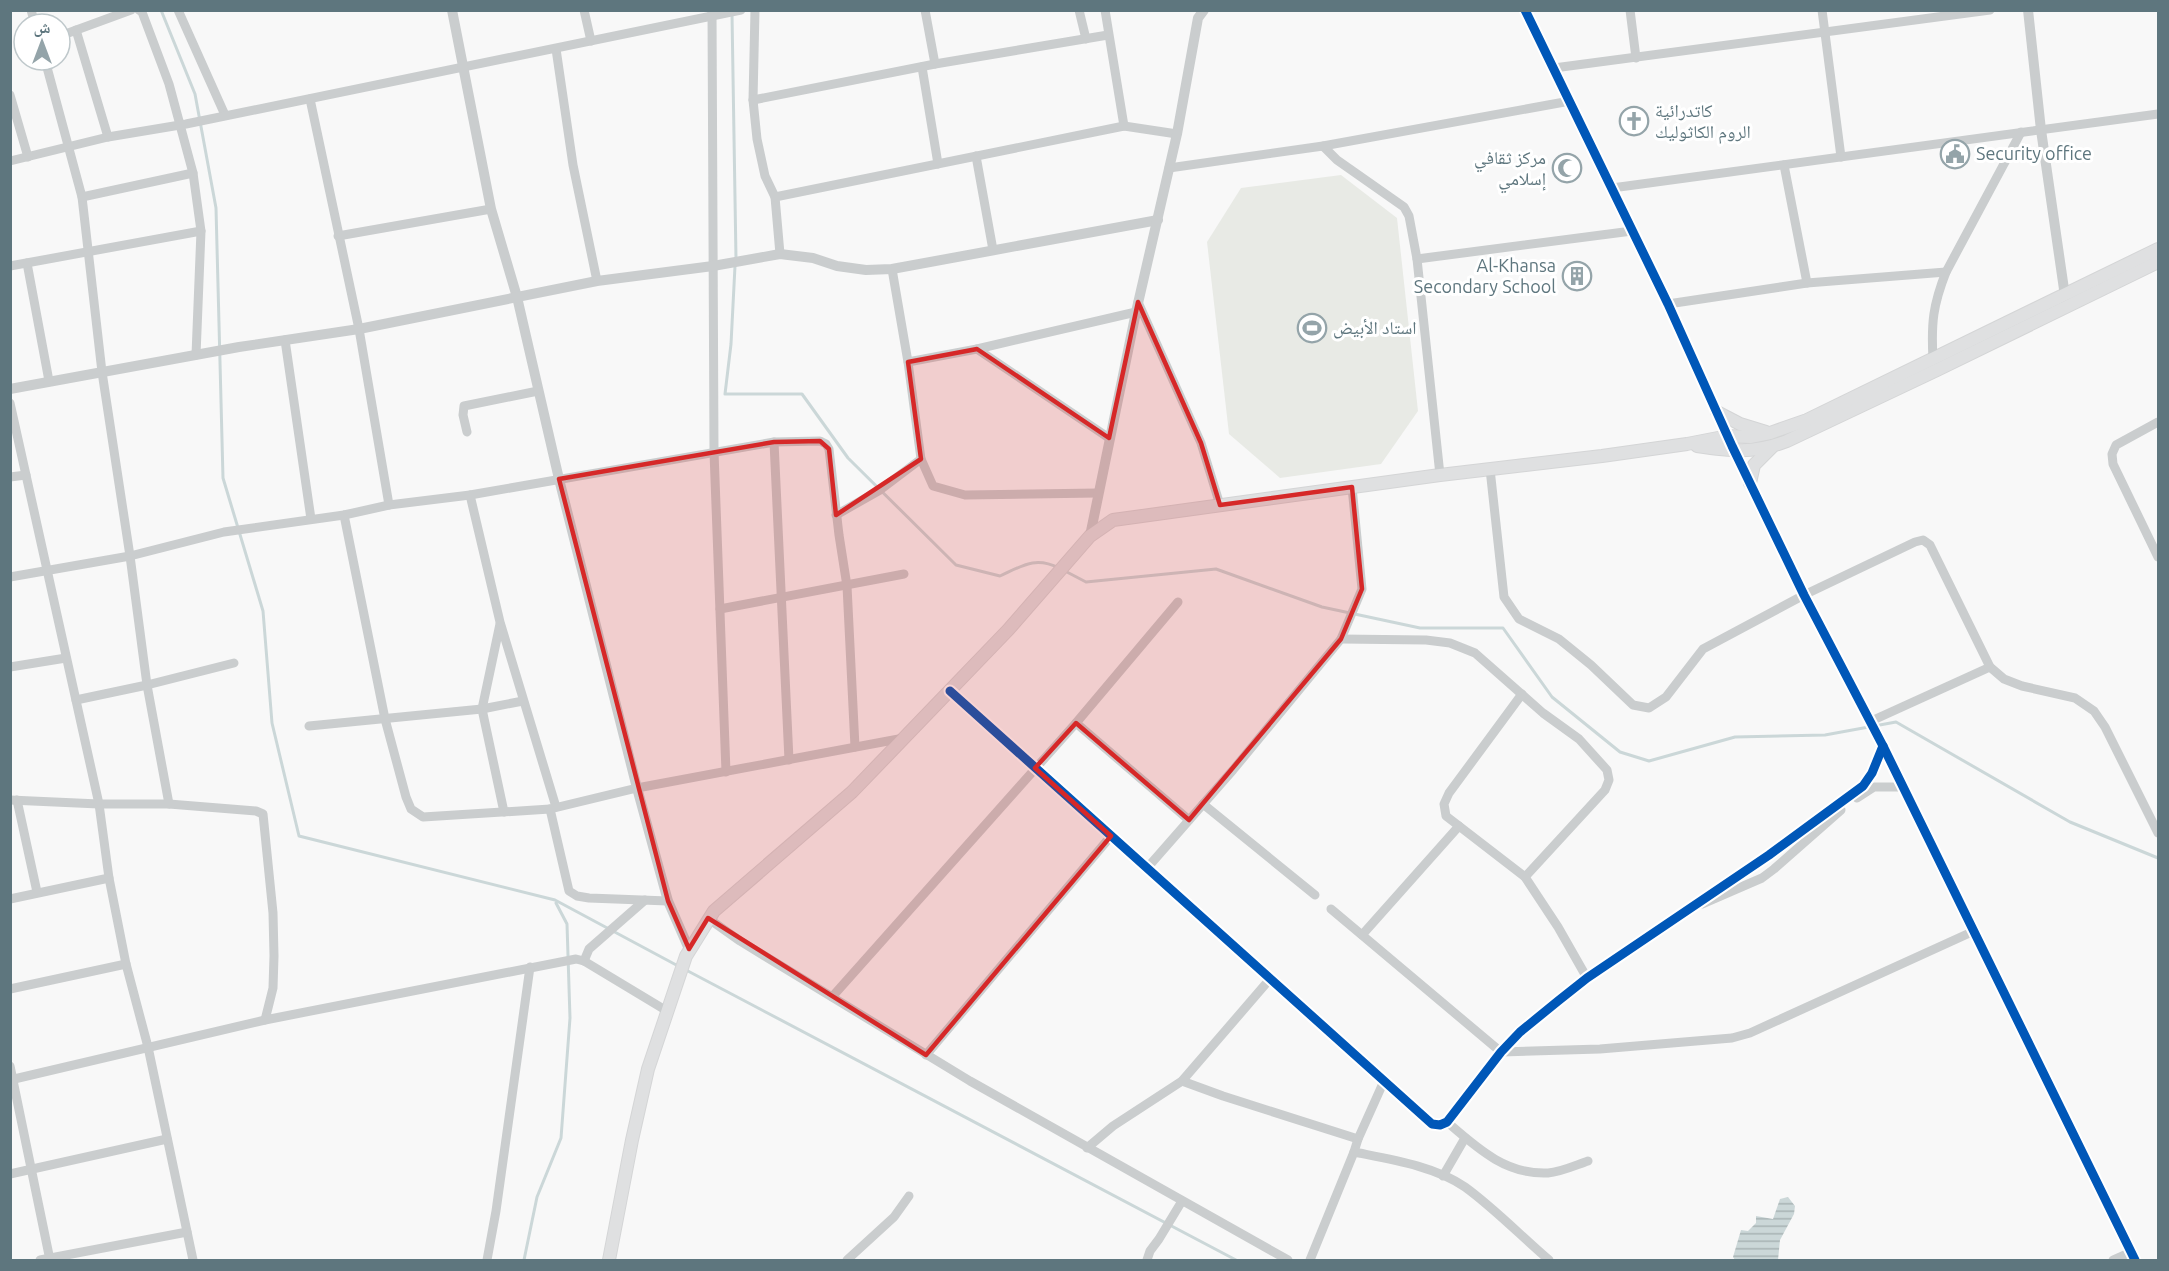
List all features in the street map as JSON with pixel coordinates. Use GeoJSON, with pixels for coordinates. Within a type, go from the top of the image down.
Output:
{"type":"FeatureCollection","features":[{"type":"Feature","properties":{"kind":"main road"},"geometry":{"type":"LineString","coordinates":[[1687,444],[1735,452],[1772,447],[1811,431],[2065,301],[2158,249]]}},
{"type":"Feature","properties":{"kind":"main road"},"geometry":{"type":"LineString","coordinates":[[609,1260],[648,1069],[688,953],[714,911],[852,792],[950,691],[1059,573],[1089,537],[1113,520],[1687,444],[1728,436],[1750,437],[1770,433],[1807,420],[1933,359],[2158,262]]}},
{"type":"Feature","properties":{"kind":"main road"},"geometry":{"type":"LineString","coordinates":[[1717,412],[1740,424],[1770,433]]}},
{"type":"Feature","properties":{"kind":"main road"},"geometry":{"type":"LineString","coordinates":[[1750,483],[1754,465],[1772,447]]}},
{"type":"Feature","properties":{"kind":"street"},"geometry":{"type":"LineString","coordinates":[[72,32],[131,10]]}},
{"type":"Feature","properties":{"kind":"street"},"geometry":{"type":"LineString","coordinates":[[139,10],[155,42],[183,124],[193,174],[201,231],[199,355]]}},
{"type":"Feature","properties":{"kind":"street"},"geometry":{"type":"LineString","coordinates":[[178,10],[221,116]]}},
{"type":"Feature","properties":{"kind":"street"},"geometry":{"type":"LineString","coordinates":[[452,10],[491,209],[517,297],[559,479],[637,788],[668,902],[688,953]]}},
{"type":"Feature","properties":{"kind":"street"},"geometry":{"type":"LineString","coordinates":[[584,10],[591,41]]}},
{"type":"Feature","properties":{"kind":"street"},"geometry":{"type":"LineString","coordinates":[[10,161],[108,137],[556,49],[713,13],[741,10]]}},
{"type":"Feature","properties":{"kind":"street"},"geometry":{"type":"LineString","coordinates":[[755,10],[753,100],[765,176],[775,197],[780,254]]}},
{"type":"Feature","properties":{"kind":"street"},"geometry":{"type":"LineString","coordinates":[[925,10],[935,64]]}},
{"type":"Feature","properties":{"kind":"street"},"geometry":{"type":"LineString","coordinates":[[1105,10],[1124,126]]}},
{"type":"Feature","properties":{"kind":"street"},"geometry":{"type":"LineString","coordinates":[[1525,10],[1668,304],[1735,452],[1804,595],[1883,746],[2133,1256],[2113,1260]]}},
{"type":"Feature","properties":{"kind":"street"},"geometry":{"type":"LineString","coordinates":[[1630,10],[1636,58]]}},
{"type":"Feature","properties":{"kind":"street"},"geometry":{"type":"LineString","coordinates":[[1822,10],[1841,157]]}},
{"type":"Feature","properties":{"kind":"street"},"geometry":{"type":"LineString","coordinates":[[1554,68],[1825,34],[1990,10]]}},
{"type":"Feature","properties":{"kind":"street"},"geometry":{"type":"LineString","coordinates":[[2028,10],[2041,130],[2065,301]]}},
{"type":"Feature","properties":{"kind":"street"},"geometry":{"type":"LineString","coordinates":[[1081,11],[1086,39]]}},
{"type":"Feature","properties":{"kind":"street"},"geometry":{"type":"LineString","coordinates":[[713,13],[716,266],[714,452],[726,772]]}},
{"type":"Feature","properties":{"kind":"street"},"geometry":{"type":"LineString","coordinates":[[1089,537],[1137,307],[1177,134],[1200,13]]}},
{"type":"Feature","properties":{"kind":"street"},"geometry":{"type":"LineString","coordinates":[[76,30],[108,137]]}},
{"type":"Feature","properties":{"kind":"street"},"geometry":{"type":"LineString","coordinates":[[753,100],[935,64],[1108,35]]}},
{"type":"Feature","properties":{"kind":"street"},"geometry":{"type":"LineString","coordinates":[[556,49],[573,165],[597,281]]}},
{"type":"Feature","properties":{"kind":"street"},"geometry":{"type":"LineString","coordinates":[[922,67],[939,164]]}},
{"type":"Feature","properties":{"kind":"street"},"geometry":{"type":"LineString","coordinates":[[48,72],[82,197],[102,372],[147,685],[169,804]]}},
{"type":"Feature","properties":{"kind":"street"},"geometry":{"type":"LineString","coordinates":[[10,95],[28,157]]}},
{"type":"Feature","properties":{"kind":"street"},"geometry":{"type":"LineString","coordinates":[[309,99],[359,329],[389,505]]}},
{"type":"Feature","properties":{"kind":"street"},"geometry":{"type":"LineString","coordinates":[[1169,168],[1323,146],[1570,101]]}},
{"type":"Feature","properties":{"kind":"street"},"geometry":{"type":"LineString","coordinates":[[1612,188],[2158,114]]}},
{"type":"Feature","properties":{"kind":"street"},"geometry":{"type":"LineString","coordinates":[[775,197],[1124,126],[1177,134]]}},
{"type":"Feature","properties":{"kind":"street"},"geometry":{"type":"LineString","coordinates":[[1933,359],[1932,318],[1946,272],[2021,132]]}},
{"type":"Feature","properties":{"kind":"street"},"geometry":{"type":"LineString","coordinates":[[1323,146],[1337,160],[1404,207],[1409,216],[1417,259],[1440,475]]}},
{"type":"Feature","properties":{"kind":"street"},"geometry":{"type":"LineString","coordinates":[[976,156],[993,250]]}},
{"type":"Feature","properties":{"kind":"street"},"geometry":{"type":"LineString","coordinates":[[1784,165],[1807,283]]}},
{"type":"Feature","properties":{"kind":"street"},"geometry":{"type":"LineString","coordinates":[[82,197],[193,174]]}},
{"type":"Feature","properties":{"kind":"street"},"geometry":{"type":"LineString","coordinates":[[338,236],[491,209]]}},
{"type":"Feature","properties":{"kind":"street"},"geometry":{"type":"LineString","coordinates":[[10,389],[239,347],[359,329],[597,281],[716,266],[780,254],[813,258],[837,266],[866,270],[892,269],[1158,220]]}},
{"type":"Feature","properties":{"kind":"street"},"geometry":{"type":"LineString","coordinates":[[10,266],[201,231]]}},
{"type":"Feature","properties":{"kind":"street"},"geometry":{"type":"LineString","coordinates":[[1417,259],[1632,231]]}},
{"type":"Feature","properties":{"kind":"street"},"geometry":{"type":"LineString","coordinates":[[27,263],[49,381]]}},
{"type":"Feature","properties":{"kind":"street"},"geometry":{"type":"LineString","coordinates":[[892,269],[921,459],[933,486],[965,495],[1097,493]]}},
{"type":"Feature","properties":{"kind":"street"},"geometry":{"type":"LineString","coordinates":[[1668,304],[1807,283],[1946,272]]}},
{"type":"Feature","properties":{"kind":"street"},"geometry":{"type":"LineString","coordinates":[[908,362],[977,349],[1137,307]]}},
{"type":"Feature","properties":{"kind":"street"},"geometry":{"type":"LineString","coordinates":[[1137,307],[1201,443],[1220,505]]}},
{"type":"Feature","properties":{"kind":"street"},"geometry":{"type":"LineString","coordinates":[[285,340],[311,519]]}},
{"type":"Feature","properties":{"kind":"street"},"geometry":{"type":"LineString","coordinates":[[977,349],[1109,438]]}},
{"type":"Feature","properties":{"kind":"street"},"geometry":{"type":"LineString","coordinates":[[466,432],[464,406],[538,391]]}},
{"type":"Feature","properties":{"kind":"street"},"geometry":{"type":"LineString","coordinates":[[10,403],[99,804],[109,878],[126,964],[148,1047],[193,1260]]}},
{"type":"Feature","properties":{"kind":"street"},"geometry":{"type":"LineString","coordinates":[[2158,422],[2116,445],[2112,454],[2113,464],[2158,557]]}},
{"type":"Feature","properties":{"kind":"street"},"geometry":{"type":"LineString","coordinates":[[10,578],[130,556],[224,532],[344,515],[389,505],[470,495],[774,442],[820,441],[829,449],[847,586],[855,747]]}},
{"type":"Feature","properties":{"kind":"street"},"geometry":{"type":"LineString","coordinates":[[774,442],[789,760]]}},
{"type":"Feature","properties":{"kind":"street"},"geometry":{"type":"LineString","coordinates":[[836,515],[880,490],[921,459]]}},
{"type":"Feature","properties":{"kind":"street"},"geometry":{"type":"LineString","coordinates":[[1490,469],[1504,597],[1510,608],[1519,619],[1559,639],[1591,665],[1633,705],[1648,708],[1666,697],[1703,649],[1804,595],[1923,540],[1930,544],[1990,667],[2004,679],[2022,686],[2075,698],[2094,711],[2105,727],[2158,833]]}},
{"type":"Feature","properties":{"kind":"street"},"geometry":{"type":"LineString","coordinates":[[10,477],[26,475]]}},
{"type":"Feature","properties":{"kind":"street"},"geometry":{"type":"LineString","coordinates":[[1148,867],[1341,639],[1362,589],[1352,487]]}},
{"type":"Feature","properties":{"kind":"street"},"geometry":{"type":"LineString","coordinates":[[470,495],[501,622],[553,808],[569,891],[577,896],[589,898],[668,902]]}},
{"type":"Feature","properties":{"kind":"street"},"geometry":{"type":"LineString","coordinates":[[344,515],[385,719],[411,809],[423,816],[553,808],[637,788],[905,738]]}},
{"type":"Feature","properties":{"kind":"street"},"geometry":{"type":"LineString","coordinates":[[720,609],[904,574]]}},
{"type":"Feature","properties":{"kind":"street"},"geometry":{"type":"LineString","coordinates":[[832,997],[1076,723],[1178,602]]}},
{"type":"Feature","properties":{"kind":"street"},"geometry":{"type":"LineString","coordinates":[[501,622],[482,709],[504,812]]}},
{"type":"Feature","properties":{"kind":"street"},"geometry":{"type":"LineString","coordinates":[[1341,639],[1426,640],[1450,643],[1475,653],[1521,694],[1579,739],[1607,770],[1609,780],[1605,790],[1525,877]]}},
{"type":"Feature","properties":{"kind":"street"},"geometry":{"type":"LineString","coordinates":[[10,667],[66,658]]}},
{"type":"Feature","properties":{"kind":"street"},"geometry":{"type":"LineString","coordinates":[[76,700],[234,663]]}},
{"type":"Feature","properties":{"kind":"street"},"geometry":{"type":"LineString","coordinates":[[1869,722],[1990,667]]}},
{"type":"Feature","properties":{"kind":"street"},"geometry":{"type":"LineString","coordinates":[[950,691],[1432,1124],[1440,1125],[1447,1122],[1501,1052],[1520,1032],[1587,978],[1769,855],[1863,786],[1872,773],[1883,746]]}},
{"type":"Feature","properties":{"kind":"street"},"geometry":{"type":"LineString","coordinates":[[1521,694],[1449,794],[1444,804],[1446,816],[1525,877],[1558,927],[1587,978]]}},
{"type":"Feature","properties":{"kind":"street"},"geometry":{"type":"LineString","coordinates":[[309,726],[482,709],[523,701]]}},
{"type":"Feature","properties":{"kind":"street"},"geometry":{"type":"LineString","coordinates":[[1076,723],[1189,820]]}},
{"type":"Feature","properties":{"kind":"street"},"geometry":{"type":"LineString","coordinates":[[1689,909],[1762,878],[1865,792],[1874,787],[1883,786],[1903,788]]}},
{"type":"Feature","properties":{"kind":"street"},"geometry":{"type":"LineString","coordinates":[[37,892],[14,800],[99,804],[169,804],[256,811],[263,814],[273,913],[274,956],[273,988],[265,1020]]}},
{"type":"Feature","properties":{"kind":"street"},"geometry":{"type":"LineString","coordinates":[[1203,804],[1315,895]]}},
{"type":"Feature","properties":{"kind":"street"},"geometry":{"type":"LineString","coordinates":[[1362,935],[1459,826]]}},
{"type":"Feature","properties":{"kind":"street"},"geometry":{"type":"LineString","coordinates":[[926,1055],[1111,836]]}},
{"type":"Feature","properties":{"kind":"street"},"geometry":{"type":"LineString","coordinates":[[10,899],[109,878]]}},
{"type":"Feature","properties":{"kind":"street"},"geometry":{"type":"LineString","coordinates":[[580,960],[589,949],[645,900]]}},
{"type":"Feature","properties":{"kind":"street"},"geometry":{"type":"LineString","coordinates":[[1331,909],[1501,1052],[1600,1049],[1732,1038],[1750,1033],[1974,931]]}},
{"type":"Feature","properties":{"kind":"street"},"geometry":{"type":"LineString","coordinates":[[709,919],[740,941],[926,1055],[1288,1260]]}},
{"type":"Feature","properties":{"kind":"street"},"geometry":{"type":"LineString","coordinates":[[12,1079],[265,1020],[560,961],[580,960],[667,1011]]}},
{"type":"Feature","properties":{"kind":"street"},"geometry":{"type":"LineString","coordinates":[[10,989],[126,964]]}},
{"type":"Feature","properties":{"kind":"street"},"geometry":{"type":"LineString","coordinates":[[487,1260],[530,967]]}},
{"type":"Feature","properties":{"kind":"street"},"geometry":{"type":"LineString","coordinates":[[1087,1148],[1113,1126],[1182,1081],[1270,979]]}},
{"type":"Feature","properties":{"kind":"street"},"geometry":{"type":"LineString","coordinates":[[10,1066],[32,1170],[46,1260],[187,1232]]}},
{"type":"Feature","properties":{"kind":"street"},"geometry":{"type":"LineString","coordinates":[[1182,1081],[1358,1139]]}},
{"type":"Feature","properties":{"kind":"street"},"geometry":{"type":"LineString","coordinates":[[1310,1260],[1358,1139],[1384,1081]]}},
{"type":"Feature","properties":{"kind":"street"},"geometry":{"type":"LineString","coordinates":[[1447,1122],[1479,1151],[1523,1172],[1550,1173],[1588,1161]]}},
{"type":"Feature","properties":{"kind":"street"},"geometry":{"type":"LineString","coordinates":[[1443,1176],[1465,1138]]}},
{"type":"Feature","properties":{"kind":"street"},"geometry":{"type":"LineString","coordinates":[[10,1174],[167,1139]]}},
{"type":"Feature","properties":{"kind":"street"},"geometry":{"type":"LineString","coordinates":[[1354,1152],[1408,1163],[1464,1186],[1549,1260]]}},
{"type":"Feature","properties":{"kind":"street"},"geometry":{"type":"LineString","coordinates":[[847,1260],[894,1217],[909,1196]]}},
{"type":"Feature","properties":{"kind":"street"},"geometry":{"type":"LineString","coordinates":[[1147,1260],[1150,1251],[1182,1201]]}},
{"type":"Feature","properties":{"kind":"highlighted area"},"geometry":{"type":"Polygon","coordinates":[[[1138,302],[1201,443],[1220,505],[1352,487],[1362,589],[1349,623],[1341,639],[1189,820],[1076,723],[1035,768],[1111,836],[926,1055],[708,918],[689,949],[668,901],[559,479],[774,442],[820,441],[829,449],[836,515],[921,459],[908,362],[977,349],[1109,438],[1138,302]]]}},
{"type":"Feature","properties":{"kind":"shaded area"},"geometry":{"type":"Polygon","coordinates":[[[1341,175],[1397,218],[1418,411],[1381,464],[1280,478],[1229,434],[1207,242],[1241,188],[1341,175]]]}},
{"type":"Feature","properties":{"kind":"shaded area"},"geometry":{"type":"Polygon","coordinates":[[[1788,1197],[1795,1206],[1794,1214],[1780,1240],[1778,1260],[1735,1260],[1733,1257],[1741,1230],[1748,1231],[1756,1223],[1756,1216],[1773,1219],[1780,1199],[1788,1197]]]}},
{"type":"Feature","properties":{"kind":"waterway"},"geometry":{"type":"LineString","coordinates":[[161,10],[195,94],[216,208],[223,478],[263,611],[272,723],[299,836],[555,900],[680,967]]}},
{"type":"Feature","properties":{"kind":"waterway"},"geometry":{"type":"LineString","coordinates":[[732,14],[736,259]]}},
{"type":"Feature","properties":{"kind":"waterway"},"geometry":{"type":"LineString","coordinates":[[735,266],[731,344],[725,394],[802,394],[848,458],[956,565],[1000,576],[1022,566],[1036,563],[1050,564],[1059,568]]}},
{"type":"Feature","properties":{"kind":"waterway"},"geometry":{"type":"LineString","coordinates":[[1065,571],[1086,582],[1216,569],[1322,607],[1420,628],[1503,628],[1552,697],[1620,752],[1649,761],[1735,737],[1825,735],[1896,722],[2070,822],[2158,858]]}},
{"type":"Feature","properties":{"kind":"waterway"},"geometry":{"type":"LineString","coordinates":[[524,1260],[537,1197],[561,1138],[570,1018],[567,924],[556,903]]}},
{"type":"Feature","properties":{"kind":"waterway"},"geometry":{"type":"LineString","coordinates":[[686,970],[1236,1260]]}},
{"type":"Feature","properties":{"kind":"cycle path"},"geometry":{"type":"LineString","coordinates":[[1525,10],[1668,304],[1732,446],[1804,595],[1883,746],[2135,1260]]}},
{"type":"Feature","properties":{"kind":"cycle path"},"geometry":{"type":"LineString","coordinates":[[950,691],[1432,1124],[1440,1125],[1447,1122],[1501,1052],[1520,1032],[1587,978],[1769,855],[1863,786],[1872,773],[1883,746]]}},
{"type":"Feature","properties":{"kind":"place","name":"كاتدرائية الروم الكاثوليك"},"geometry":{"type":"Point","coordinates":[1634,121]}},
{"type":"Feature","properties":{"kind":"place","name":"Security office"},"geometry":{"type":"Point","coordinates":[1955,154]}},
{"type":"Feature","properties":{"kind":"place","name":"مركز ثقافي إسلامي"},"geometry":{"type":"Point","coordinates":[1567,168]}},
{"type":"Feature","properties":{"kind":"place","name":"Al-Khansa Secondary School"},"geometry":{"type":"Point","coordinates":[1577,276]}},
{"type":"Feature","properties":{"kind":"place","name":"استاد الأبيض"},"geometry":{"type":"Point","coordinates":[1312,328]}}]}
